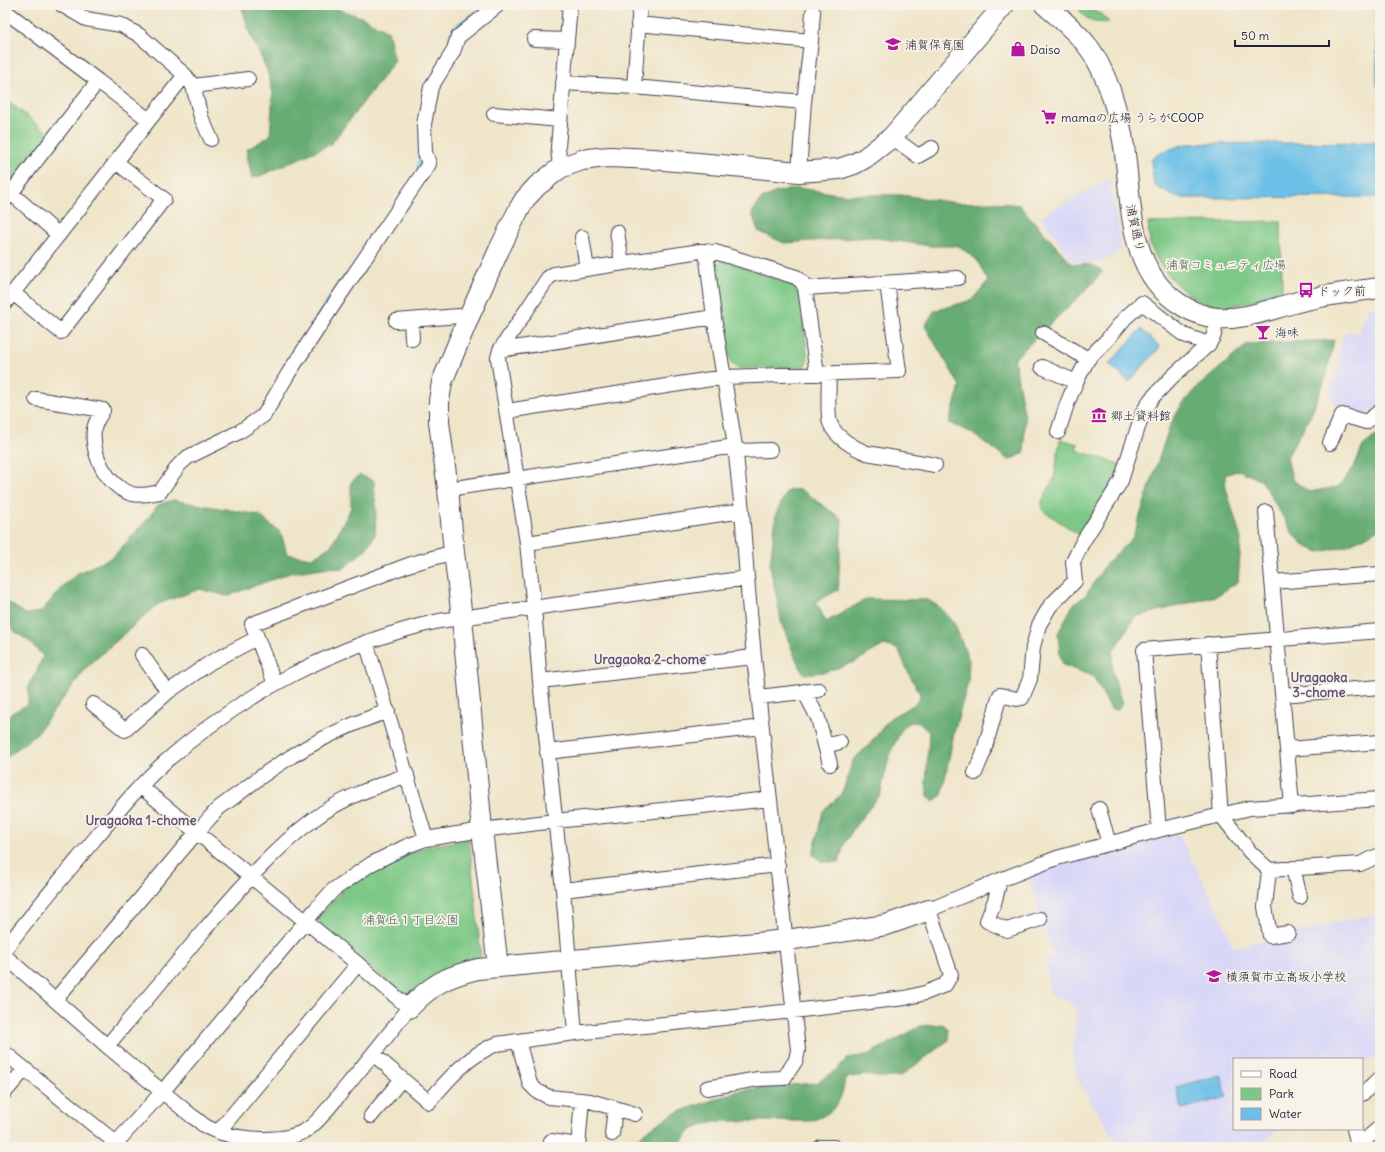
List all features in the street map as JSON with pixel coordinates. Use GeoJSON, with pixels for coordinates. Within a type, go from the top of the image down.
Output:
{"type":"FeatureCollection","features":[{"type":"Feature","properties":{"kind":"street"},"geometry":{"type":"LineString","coordinates":[[62,5],[86,19],[121,25],[139,35],[189,81],[210,139]]}},
{"type":"Feature","properties":{"kind":"street"},"geometry":{"type":"LineString","coordinates":[[36,399],[103,410],[94,428],[96,451],[99,461],[104,471],[118,487],[134,494],[142,495],[160,492],[179,465],[188,457],[240,432],[264,415],[288,374],[429,164],[425,152],[424,124],[431,88],[453,52],[458,37],[498,5]]}},
{"type":"Feature","properties":{"kind":"street"},"geometry":{"type":"LineString","coordinates":[[560,168],[558,147],[570,5]]}},
{"type":"Feature","properties":{"kind":"street"},"geometry":{"type":"LineString","coordinates":[[634,87],[640,5]]}},
{"type":"Feature","properties":{"kind":"street"},"geometry":{"type":"LineString","coordinates":[[498,966],[482,830],[462,618],[439,422],[439,401],[442,382],[468,319],[498,250],[519,209],[525,199],[537,186],[560,168],[582,160],[610,156],[799,172],[839,169],[854,164],[866,158],[892,137],[1004,5]]}},
{"type":"Feature","properties":{"kind":"street","name":"浦賀通り"},"geometry":{"type":"LineString","coordinates":[[1045,5],[1067,24],[1087,45],[1100,66],[1110,91],[1124,145],[1136,237],[1140,254],[1149,272],[1158,285],[1173,300],[1191,311],[1216,318],[1248,316],[1294,303],[1343,293],[1380,288]]}},
{"type":"Feature","properties":{"kind":"street"},"geometry":{"type":"LineString","coordinates":[[5,11],[149,120]]}},
{"type":"Feature","properties":{"kind":"street"},"geometry":{"type":"LineString","coordinates":[[799,172],[813,12]]}},
{"type":"Feature","properties":{"kind":"street"},"geometry":{"type":"LineString","coordinates":[[638,24],[811,41]]}},
{"type":"Feature","properties":{"kind":"street"},"geometry":{"type":"LineString","coordinates":[[534,39],[567,40]]}},
{"type":"Feature","properties":{"kind":"street"},"geometry":{"type":"LineString","coordinates":[[116,162],[164,199],[61,332],[9,298],[149,120],[189,81],[248,79]]}},
{"type":"Feature","properties":{"kind":"street"},"geometry":{"type":"LineString","coordinates":[[59,235],[7,194],[98,81]]}},
{"type":"Feature","properties":{"kind":"street"},"geometry":{"type":"LineString","coordinates":[[563,83],[634,87],[804,102]]}},
{"type":"Feature","properties":{"kind":"street"},"geometry":{"type":"LineString","coordinates":[[494,114],[560,120]]}},
{"type":"Feature","properties":{"kind":"street"},"geometry":{"type":"LineString","coordinates":[[892,137],[918,156],[932,148]]}},
{"type":"Feature","properties":{"kind":"street"},"geometry":{"type":"LineString","coordinates":[[617,232],[622,263]]}},
{"type":"Feature","properties":{"kind":"street"},"geometry":{"type":"LineString","coordinates":[[582,237],[587,269]]}},
{"type":"Feature","properties":{"kind":"street"},"geometry":{"type":"LineString","coordinates":[[575,1033],[563,890],[547,752],[528,543],[498,358],[500,350],[548,278],[554,274],[691,251],[715,252],[796,277],[802,282],[805,288],[823,374],[829,421],[833,429],[846,441],[867,453],[935,465]]}},
{"type":"Feature","properties":{"kind":"street"},"geometry":{"type":"LineString","coordinates":[[706,251],[714,317],[736,448],[754,657],[787,940],[798,1050],[796,1060],[784,1078],[758,1079],[707,1088]]}},
{"type":"Feature","properties":{"kind":"street"},"geometry":{"type":"LineString","coordinates":[[805,288],[958,278]]}},
{"type":"Feature","properties":{"kind":"street"},"geometry":{"type":"LineString","coordinates":[[507,411],[724,377],[899,371],[887,283]]}},
{"type":"Feature","properties":{"kind":"street"},"geometry":{"type":"LineString","coordinates":[[1058,432],[1076,382],[1088,360],[1108,340],[1125,318],[1142,303],[1184,336],[1209,344]]}},
{"type":"Feature","properties":{"kind":"street"},"geometry":{"type":"LineString","coordinates":[[396,321],[459,316],[468,319]]}},
{"type":"Feature","properties":{"kind":"street"},"geometry":{"type":"LineString","coordinates":[[500,350],[714,317]]}},
{"type":"Feature","properties":{"kind":"street"},"geometry":{"type":"LineString","coordinates":[[975,773],[983,754],[1000,695],[1016,699],[1022,698],[1030,679],[1035,635],[1039,625],[1050,606],[1075,581],[1073,562],[1086,537],[1121,482],[1128,455],[1143,412],[1155,394],[1209,344],[1214,335],[1216,318]]}},
{"type":"Feature","properties":{"kind":"street"},"geometry":{"type":"LineString","coordinates":[[411,321],[412,339]]}},
{"type":"Feature","properties":{"kind":"street"},"geometry":{"type":"LineString","coordinates":[[1043,332],[1088,360]]}},
{"type":"Feature","properties":{"kind":"street"},"geometry":{"type":"LineString","coordinates":[[1042,367],[1076,382]]}},
{"type":"Feature","properties":{"kind":"street"},"geometry":{"type":"LineString","coordinates":[[1330,443],[1342,415],[1366,422],[1380,411]]}},
{"type":"Feature","properties":{"kind":"street"},"geometry":{"type":"LineString","coordinates":[[448,489],[736,448],[770,450]]}},
{"type":"Feature","properties":{"kind":"street"},"geometry":{"type":"LineString","coordinates":[[528,543],[742,511]]}},
{"type":"Feature","properties":{"kind":"street"},"geometry":{"type":"LineString","coordinates":[[1266,512],[1292,806]]}},
{"type":"Feature","properties":{"kind":"street"},"geometry":{"type":"LineString","coordinates":[[275,684],[252,624],[411,564],[454,552]]}},
{"type":"Feature","properties":{"kind":"street"},"geometry":{"type":"LineString","coordinates":[[1272,582],[1380,574]]}},
{"type":"Feature","properties":{"kind":"street"},"geometry":{"type":"LineString","coordinates":[[5,949],[30,916],[140,786],[164,763],[206,728],[275,684],[321,660],[366,642],[409,628],[439,621],[746,578]]}},
{"type":"Feature","properties":{"kind":"street"},"geometry":{"type":"LineString","coordinates":[[1159,830],[1144,650],[1380,630]]}},
{"type":"Feature","properties":{"kind":"street"},"geometry":{"type":"LineString","coordinates":[[93,704],[124,730],[168,692],[211,662],[258,638]]}},
{"type":"Feature","properties":{"kind":"street"},"geometry":{"type":"LineString","coordinates":[[366,642],[426,839]]}},
{"type":"Feature","properties":{"kind":"street"},"geometry":{"type":"LineString","coordinates":[[1208,644],[1221,815],[1250,852],[1269,870],[1360,864],[1380,855]]}},
{"type":"Feature","properties":{"kind":"street"},"geometry":{"type":"LineString","coordinates":[[142,655],[168,692]]}},
{"type":"Feature","properties":{"kind":"street"},"geometry":{"type":"LineString","coordinates":[[540,681],[754,657]]}},
{"type":"Feature","properties":{"kind":"street"},"geometry":{"type":"LineString","coordinates":[[1282,695],[1380,687]]}},
{"type":"Feature","properties":{"kind":"street"},"geometry":{"type":"LineString","coordinates":[[759,697],[818,690]]}},
{"type":"Feature","properties":{"kind":"street"},"geometry":{"type":"LineString","coordinates":[[804,692],[818,718],[830,764]]}},
{"type":"Feature","properties":{"kind":"street"},"geometry":{"type":"LineString","coordinates":[[55,1000],[196,833],[220,808],[262,775],[292,755],[317,741],[360,721],[388,711]]}},
{"type":"Feature","properties":{"kind":"street"},"geometry":{"type":"LineString","coordinates":[[547,752],[762,727]]}},
{"type":"Feature","properties":{"kind":"street"},"geometry":{"type":"LineString","coordinates":[[825,746],[840,742]]}},
{"type":"Feature","properties":{"kind":"street"},"geometry":{"type":"LineString","coordinates":[[1287,749],[1380,742]]}},
{"type":"Feature","properties":{"kind":"street"},"geometry":{"type":"LineString","coordinates":[[108,1046],[250,876],[284,843],[314,818],[342,801],[373,787],[407,775]]}},
{"type":"Feature","properties":{"kind":"street"},"geometry":{"type":"LineString","coordinates":[[140,786],[358,964],[409,1008]]}},
{"type":"Feature","properties":{"kind":"street"},"geometry":{"type":"LineString","coordinates":[[5,1053],[113,1145],[163,1091],[333,890],[387,855],[426,839],[482,830],[555,820],[770,799]]}},
{"type":"Feature","properties":{"kind":"street"},"geometry":{"type":"LineString","coordinates":[[5,956],[108,1046],[205,1126],[219,1132],[265,1143],[306,1130],[314,1124],[373,1054],[409,1008],[431,987],[463,972],[498,966],[787,940],[886,925],[929,910],[1057,858],[1159,830],[1250,808],[1380,799]]}},
{"type":"Feature","properties":{"kind":"street"},"geometry":{"type":"LineString","coordinates":[[1099,809],[1109,844]]}},
{"type":"Feature","properties":{"kind":"street"},"geometry":{"type":"LineString","coordinates":[[563,890],[778,865]]}},
{"type":"Feature","properties":{"kind":"street"},"geometry":{"type":"LineString","coordinates":[[1293,868],[1300,897]]}},
{"type":"Feature","properties":{"kind":"street"},"geometry":{"type":"LineString","coordinates":[[1269,870],[1265,907],[1270,936],[1288,933]]}},
{"type":"Feature","properties":{"kind":"street"},"geometry":{"type":"LineString","coordinates":[[1000,880],[995,900],[987,921],[1007,930],[1040,919]]}},
{"type":"Feature","properties":{"kind":"street"},"geometry":{"type":"LineString","coordinates":[[373,1054],[429,1102],[442,1086],[477,1054],[497,1044],[575,1033],[905,998],[925,993],[945,985],[951,975],[929,910]]}},
{"type":"Feature","properties":{"kind":"street"},"geometry":{"type":"LineString","coordinates":[[219,1132],[358,964]]}},
{"type":"Feature","properties":{"kind":"street"},"geometry":{"type":"LineString","coordinates":[[518,1040],[530,1084],[537,1091],[549,1097],[590,1101],[635,1114]]}},
{"type":"Feature","properties":{"kind":"street"},"geometry":{"type":"LineString","coordinates":[[5,1092],[24,1069]]}},
{"type":"Feature","properties":{"kind":"street"},"geometry":{"type":"LineString","coordinates":[[1363,1093],[1380,1078]]}},
{"type":"Feature","properties":{"kind":"street"},"geometry":{"type":"LineString","coordinates":[[371,1116],[402,1079]]}},
{"type":"Feature","properties":{"kind":"street"},"geometry":{"type":"LineString","coordinates":[[551,1141],[578,1146],[582,1100]]}},
{"type":"Feature","properties":{"kind":"street"},"geometry":{"type":"LineString","coordinates":[[612,1134],[615,1108]]}},
{"type":"Feature","properties":{"kind":"street"},"geometry":{"type":"LineString","coordinates":[[1354,1130],[1357,1146],[1380,1128]]}},
{"type":"Feature","properties":{"kind":"street"},"geometry":{"type":"LineString","coordinates":[[821,1147],[834,1147]]}},
{"type":"Feature","properties":{"kind":"shaded area"},"geometry":{"type":"Polygon","coordinates":[[[1110,179],[1122,250],[1101,262],[1086,264],[1073,262],[1041,216],[1110,179]]]}},
{"type":"Feature","properties":{"kind":"shaded area"},"geometry":{"type":"Polygon","coordinates":[[[1369,306],[1380,309],[1380,405],[1362,416],[1334,403],[1329,389],[1342,363],[1337,360],[1343,335],[1344,333],[1347,334],[1348,331],[1359,334],[1369,306]]]}},
{"type":"Feature","properties":{"kind":"shaded area","name":"横須賀市立高坂小学校"},"geometry":{"type":"Polygon","coordinates":[[[1178,833],[1221,915],[1233,948],[1268,939],[1269,943],[1292,937],[1292,934],[1380,913],[1380,1052],[1374,1058],[1363,1064],[1363,1058],[1233,1058],[1233,1130],[1279,1130],[1255,1147],[1120,1147],[1079,1082],[1072,1059],[1077,1009],[1070,1002],[1057,999],[1050,992],[1045,959],[1054,955],[1041,920],[1029,874],[1178,833]]]}},
{"type":"Feature","properties":{"kind":"green space"},"geometry":{"type":"Polygon","coordinates":[[[241,5],[326,5],[364,18],[388,31],[395,61],[331,144],[260,176],[252,178],[246,150],[270,136],[273,93],[267,70],[250,34],[241,5]]]}},
{"type":"Feature","properties":{"kind":"green space"},"geometry":{"type":"Polygon","coordinates":[[[1075,5],[1101,14],[1109,22],[1089,20],[1075,5]]]}},
{"type":"Feature","properties":{"kind":"green space"},"geometry":{"type":"Polygon","coordinates":[[[5,99],[51,135],[14,180],[5,180],[5,99]]]}},
{"type":"Feature","properties":{"kind":"green space"},"geometry":{"type":"Polygon","coordinates":[[[798,188],[846,195],[901,195],[957,203],[993,202],[1019,205],[1072,264],[1089,265],[1100,269],[1102,272],[1092,284],[1014,359],[1025,418],[1024,453],[1009,460],[970,432],[949,423],[960,386],[925,326],[934,311],[972,300],[988,281],[977,260],[959,246],[931,246],[870,237],[784,243],[758,231],[752,213],[760,200],[776,192],[798,188]]]}},
{"type":"Feature","properties":{"kind":"green space","name":"浦賀コミュニティ広場"},"geometry":{"type":"Polygon","coordinates":[[[1281,221],[1282,291],[1247,302],[1226,306],[1204,302],[1184,291],[1175,283],[1160,264],[1152,250],[1148,223],[1281,221]]]}},
{"type":"Feature","properties":{"kind":"green space"},"geometry":{"type":"Polygon","coordinates":[[[724,260],[799,287],[808,360],[804,367],[740,368],[731,364],[715,266],[724,260]]]}},
{"type":"Feature","properties":{"kind":"green space"},"geometry":{"type":"Polygon","coordinates":[[[1334,340],[1326,377],[1309,419],[1287,457],[1292,479],[1309,492],[1338,487],[1354,467],[1363,446],[1380,432],[1380,528],[1343,547],[1319,552],[1305,546],[1293,534],[1262,481],[1239,470],[1225,475],[1226,488],[1241,539],[1238,582],[1216,596],[1135,617],[1113,651],[1112,670],[1122,704],[1118,710],[1111,709],[1093,676],[1063,665],[1060,655],[1058,633],[1073,605],[1085,596],[1106,564],[1133,537],[1170,425],[1181,406],[1193,391],[1248,344],[1334,340]]]}},
{"type":"Feature","properties":{"kind":"green space"},"geometry":{"type":"Polygon","coordinates":[[[1060,439],[1078,444],[1076,450],[1122,465],[1085,532],[1078,534],[1042,510],[1042,501],[1054,479],[1060,439]]]}},
{"type":"Feature","properties":{"kind":"green space"},"geometry":{"type":"Polygon","coordinates":[[[360,475],[374,481],[376,512],[375,535],[366,549],[343,569],[329,567],[290,573],[227,596],[200,589],[158,604],[87,667],[37,733],[5,759],[5,717],[28,704],[29,684],[36,673],[43,656],[29,641],[14,631],[5,618],[5,600],[25,614],[41,612],[61,588],[78,573],[113,557],[146,521],[158,505],[173,500],[259,515],[281,533],[287,554],[312,558],[331,546],[351,508],[351,482],[360,475]]]}},
{"type":"Feature","properties":{"kind":"green space"},"geometry":{"type":"Polygon","coordinates":[[[800,489],[842,519],[838,590],[816,602],[826,622],[867,599],[928,600],[941,608],[954,623],[969,660],[968,683],[954,732],[942,795],[933,801],[928,796],[926,783],[929,732],[919,723],[911,722],[903,727],[890,753],[880,795],[856,825],[844,844],[839,862],[822,862],[813,855],[823,811],[842,794],[853,760],[870,744],[890,718],[915,704],[919,699],[920,694],[898,649],[884,645],[855,662],[825,672],[804,674],[782,625],[770,565],[776,514],[787,491],[800,489]]]}},
{"type":"Feature","properties":{"kind":"green space","name":"浦賀丘１丁目公園"},"geometry":{"type":"Polygon","coordinates":[[[469,839],[481,957],[439,976],[408,998],[322,928],[317,917],[345,888],[381,863],[430,846],[469,839]]]}},
{"type":"Feature","properties":{"kind":"green space"},"geometry":{"type":"Polygon","coordinates":[[[943,1024],[948,1029],[949,1040],[901,1076],[884,1078],[866,1075],[850,1077],[845,1080],[839,1101],[831,1111],[819,1118],[811,1121],[715,1121],[691,1130],[678,1147],[629,1147],[650,1128],[675,1113],[739,1091],[765,1087],[816,1083],[836,1070],[848,1058],[867,1055],[921,1026],[943,1024]]]}},
{"type":"Feature","properties":{"kind":"water"},"geometry":{"type":"Polygon","coordinates":[[[1360,5],[1380,5],[1380,90],[1377,85],[1377,10],[1360,5]]]}},
{"type":"Feature","properties":{"kind":"water"},"geometry":{"type":"Polygon","coordinates":[[[1380,142],[1380,197],[1183,198],[1171,195],[1154,185],[1151,160],[1161,152],[1186,144],[1380,142]]]}},
{"type":"Feature","properties":{"kind":"water"},"geometry":{"type":"Polygon","coordinates":[[[1141,329],[1160,347],[1129,382],[1109,364],[1141,329]]]}},
{"type":"Feature","properties":{"kind":"water"},"geometry":{"type":"Polygon","coordinates":[[[1221,1075],[1227,1097],[1182,1109],[1176,1087],[1221,1075]]]}},
{"type":"Feature","properties":{"kind":"waterway"},"geometry":{"type":"LineString","coordinates":[[450,38],[452,33],[459,25],[482,10]]}},
{"type":"Feature","properties":{"kind":"waterway"},"geometry":{"type":"LineString","coordinates":[[418,170],[420,160],[419,153]]}},
{"type":"Feature","properties":{"kind":"waterway"},"geometry":{"type":"LineString","coordinates":[[311,327],[344,277]]}},
{"type":"Feature","properties":{"kind":"place","name":"浦賀保育園"},"geometry":{"type":"Point","coordinates":[893,44]}},
{"type":"Feature","properties":{"kind":"place","name":"Daiso"},"geometry":{"type":"Point","coordinates":[1018,49]}},
{"type":"Feature","properties":{"kind":"place","name":"mamaの広場 うらがCOOP"},"geometry":{"type":"Point","coordinates":[1049,117]}},
{"type":"Feature","properties":{"kind":"place","name":"ドック前"},"geometry":{"type":"Point","coordinates":[1306,290]}},
{"type":"Feature","properties":{"kind":"place","name":"海味"},"geometry":{"type":"Point","coordinates":[1263,332]}},
{"type":"Feature","properties":{"kind":"place","name":"郷土資料館"},"geometry":{"type":"Point","coordinates":[1099,415]}},
{"type":"Feature","properties":{"kind":"place","name":"横須賀市立高坂小学校"},"geometry":{"type":"Point","coordinates":[1214,976]}},
{"type":"Feature","properties":{"kind":"district","name":"Uragaoka 2-chome"},"geometry":{"type":"Point","coordinates":[650,659]}},
{"type":"Feature","properties":{"kind":"district","name":"Uragaoka 3-chome"},"geometry":{"type":"Point","coordinates":[1319,684]}},
{"type":"Feature","properties":{"kind":"district","name":"Uragaoka 1-chome"},"geometry":{"type":"Point","coordinates":[141,820]}}]}
